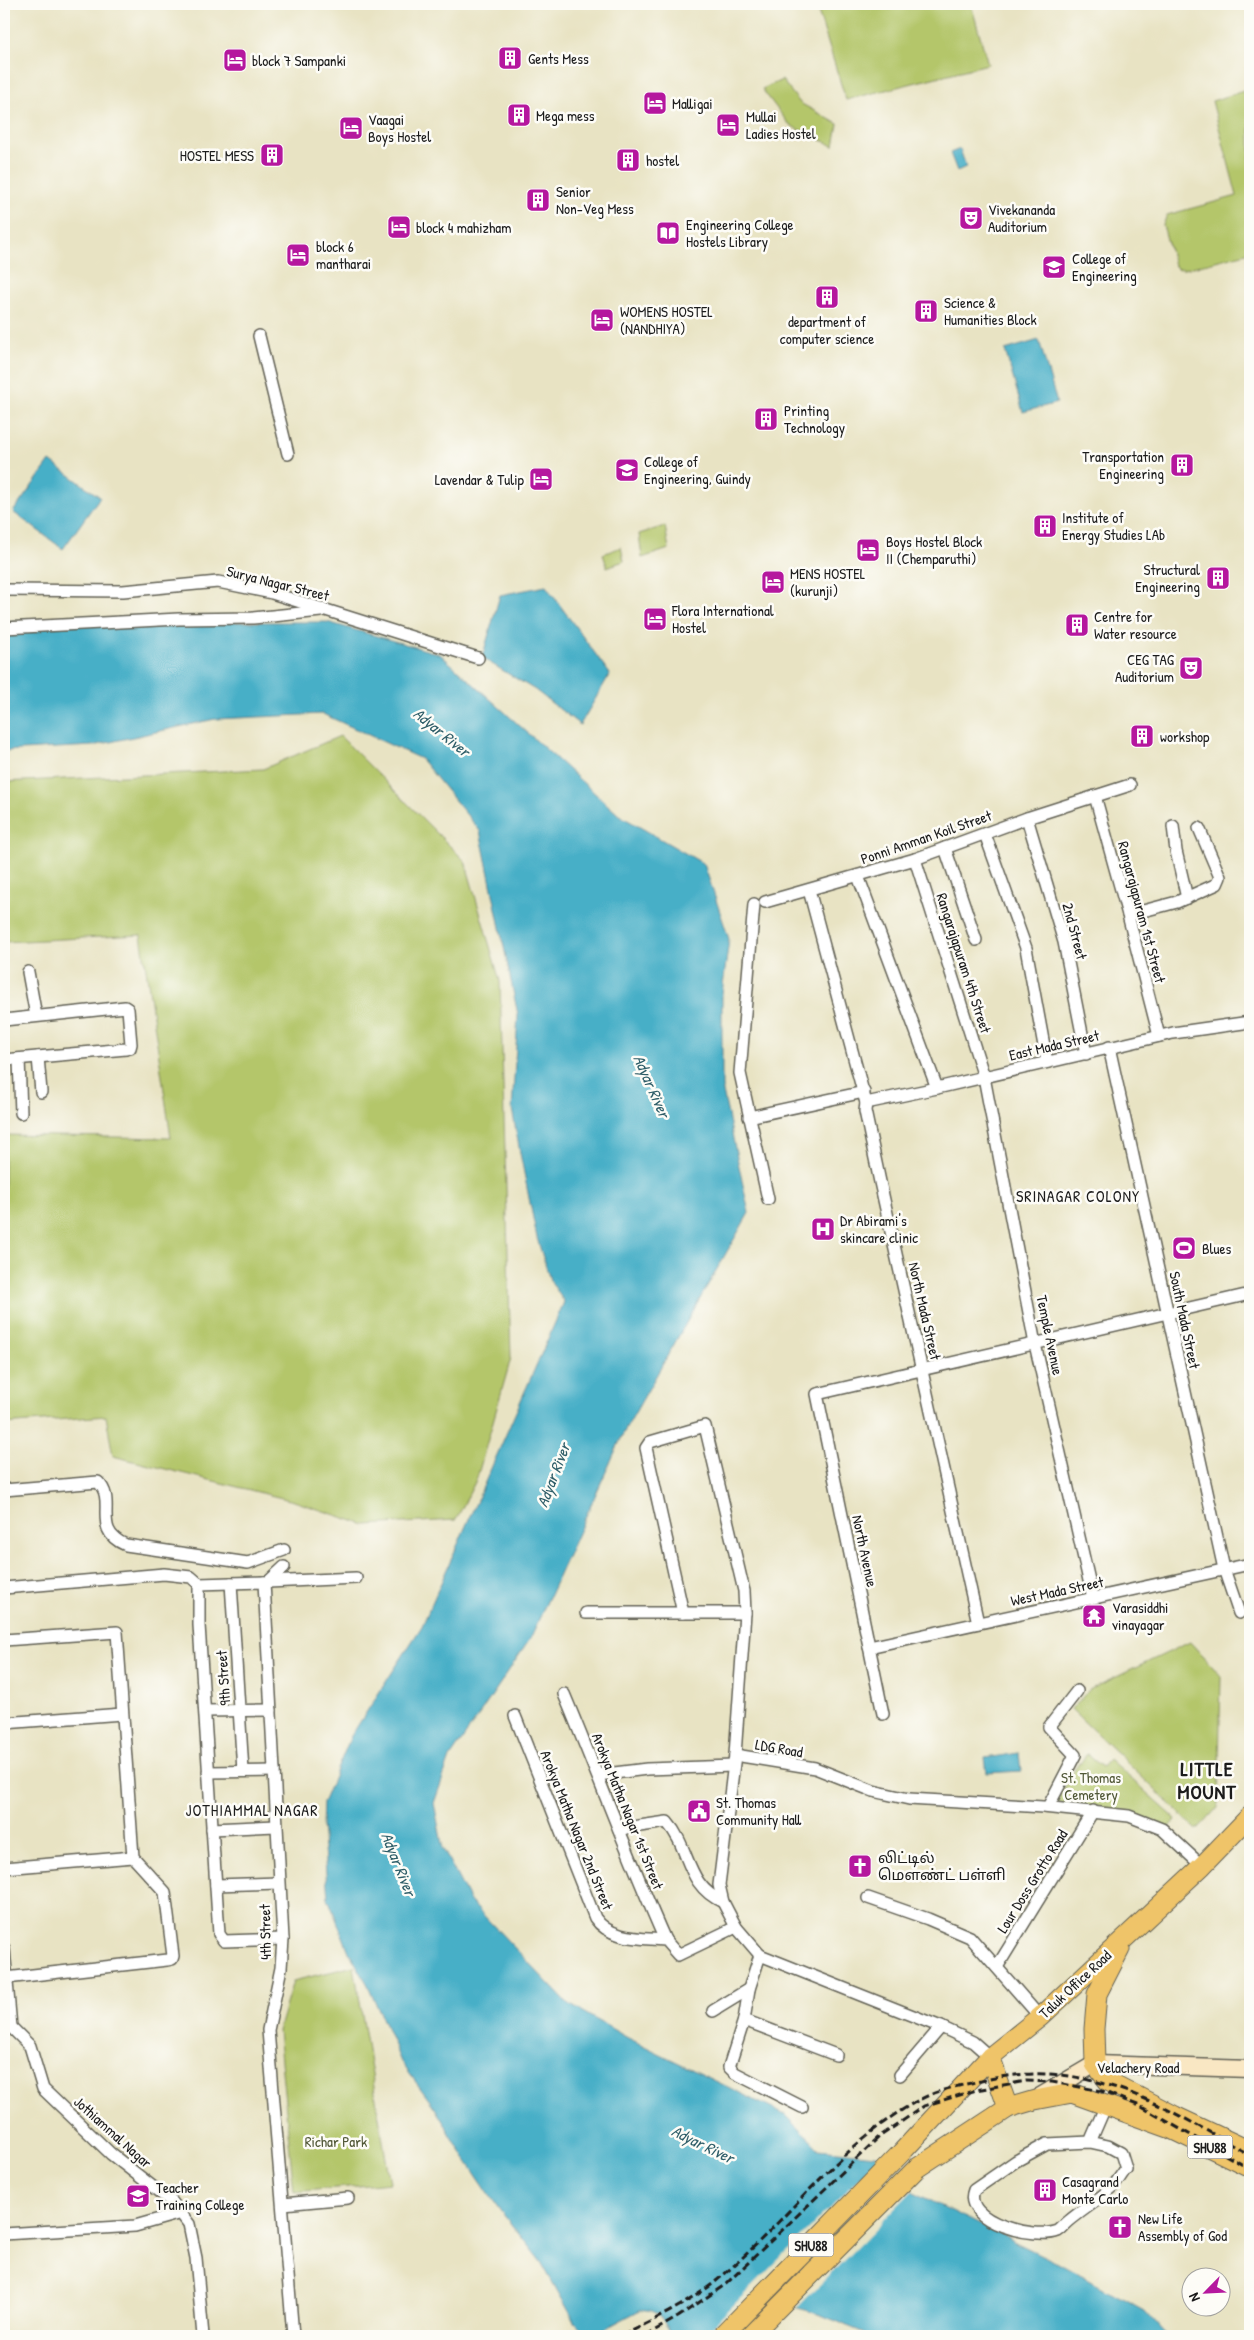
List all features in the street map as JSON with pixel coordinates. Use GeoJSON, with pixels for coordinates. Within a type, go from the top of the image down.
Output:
{"type":"FeatureCollection","features":[{"type":"Feature","properties":{"kind":"main road","name":"Taluk Office Road"},"geometry":{"type":"LineString","coordinates":[[722,2336],[901,2153],[990,2057],[1040,2017],[1248,1822]]}},
{"type":"Feature","properties":{"kind":"main road"},"geometry":{"type":"LineString","coordinates":[[1095,2064],[1094,2029],[1097,1994],[1126,1937]]}},
{"type":"Feature","properties":{"kind":"main road"},"geometry":{"type":"LineString","coordinates":[[990,2057],[1008,2108]]}},
{"type":"Feature","properties":{"kind":"main road","name":"Velachery Road"},"geometry":{"type":"LineString","coordinates":[[1035,2100],[1095,2064],[1250,2069]]}},
{"type":"Feature","properties":{"kind":"main road","name":"SHU88"},"geometry":{"type":"LineString","coordinates":[[1095,2064],[1108,2081],[1175,2116],[1250,2151]]}},
{"type":"Feature","properties":{"kind":"main road","name":"SHU88"},"geometry":{"type":"LineString","coordinates":[[750,2336],[917,2168],[1008,2108],[1035,2100],[1072,2093],[1169,2128],[1250,2167]]}},
{"type":"Feature","properties":{"kind":"street"},"geometry":{"type":"LineString","coordinates":[[259,336],[288,454]]}},
{"type":"Feature","properties":{"kind":"street","name":"Surya Nagar Street"},"geometry":{"type":"LineString","coordinates":[[4,590],[123,591],[218,582],[272,593],[478,658]]}},
{"type":"Feature","properties":{"kind":"street"},"geometry":{"type":"LineString","coordinates":[[4,628],[179,619],[253,618],[328,611]]}},
{"type":"Feature","properties":{"kind":"street","name":"Ponni Amman Koil Street"},"geometry":{"type":"LineString","coordinates":[[768,1199],[740,1074],[760,903],[915,859],[1027,818],[1130,785]]}},
{"type":"Feature","properties":{"kind":"street","name":"Rangarajapuram 1st Street"},"geometry":{"type":"LineString","coordinates":[[1095,796],[1159,1036]]}},
{"type":"Feature","properties":{"kind":"street","name":"2nd Street"},"geometry":{"type":"LineString","coordinates":[[1027,818],[1064,942],[1086,1054]]}},
{"type":"Feature","properties":{"kind":"street"},"geometry":{"type":"LineString","coordinates":[[1173,826],[1176,851],[1187,898]]}},
{"type":"Feature","properties":{"kind":"street"},"geometry":{"type":"LineString","coordinates":[[1128,915],[1187,898],[1220,881],[1199,828]]}},
{"type":"Feature","properties":{"kind":"street"},"geometry":{"type":"LineString","coordinates":[[985,834],[1026,948],[1047,1062]]}},
{"type":"Feature","properties":{"kind":"street"},"geometry":{"type":"LineString","coordinates":[[945,848],[976,940]]}},
{"type":"Feature","properties":{"kind":"street","name":"Rangarajapuram 4th Street"},"geometry":{"type":"LineString","coordinates":[[915,859],[984,1077]]}},
{"type":"Feature","properties":{"kind":"street"},"geometry":{"type":"LineString","coordinates":[[858,876],[937,1088]]}},
{"type":"Feature","properties":{"kind":"street","name":"North Mada Street"},"geometry":{"type":"LineString","coordinates":[[809,890],[865,1097],[865,1111],[880,1182],[978,1623]]}},
{"type":"Feature","properties":{"kind":"street"},"geometry":{"type":"LineString","coordinates":[[28,972],[36,1016]]}},
{"type":"Feature","properties":{"kind":"street"},"geometry":{"type":"LineString","coordinates":[[4,1020],[125,1007],[128,1009],[132,1044],[126,1049],[4,1060]]}},
{"type":"Feature","properties":{"kind":"street","name":"East Mada Street"},"geometry":{"type":"LineString","coordinates":[[749,1117],[865,1097],[937,1088],[1159,1036],[1250,1022]]}},
{"type":"Feature","properties":{"kind":"street","name":"South Mada Street"},"geometry":{"type":"LineString","coordinates":[[1109,1048],[1224,1569],[1239,1613]]}},
{"type":"Feature","properties":{"kind":"street"},"geometry":{"type":"LineString","coordinates":[[38,1057],[41,1092]]}},
{"type":"Feature","properties":{"kind":"street"},"geometry":{"type":"LineString","coordinates":[[19,1058],[21,1113]]}},
{"type":"Feature","properties":{"kind":"street","name":"Temple Avenue"},"geometry":{"type":"LineString","coordinates":[[984,1077],[1035,1344],[1093,1598]]}},
{"type":"Feature","properties":{"kind":"street"},"geometry":{"type":"LineString","coordinates":[[923,1370],[1250,1294]]}},
{"type":"Feature","properties":{"kind":"street","name":"North Avenue"},"geometry":{"type":"LineString","coordinates":[[883,1714],[817,1394],[923,1370]]}},
{"type":"Feature","properties":{"kind":"street"},"geometry":{"type":"LineString","coordinates":[[683,1613],[646,1448],[650,1442],[705,1426],[744,1591],[734,1760],[718,1885],[723,1902],[736,1927],[760,1955],[941,2027],[973,2042],[990,2057]]}},
{"type":"Feature","properties":{"kind":"street"},"geometry":{"type":"LineString","coordinates":[[4,1490],[98,1482],[102,1486],[105,1498],[108,1532],[114,1540],[126,1545],[248,1563],[284,1550]]}},
{"type":"Feature","properties":{"kind":"street","name":"West Mada Street"},"geometry":{"type":"LineString","coordinates":[[869,1647],[1250,1564]]}},
{"type":"Feature","properties":{"kind":"street"},"geometry":{"type":"LineString","coordinates":[[266,1582],[284,1567]]}},
{"type":"Feature","properties":{"kind":"street"},"geometry":{"type":"LineString","coordinates":[[4,1588],[164,1574],[191,1577],[199,1584],[356,1578]]}},
{"type":"Feature","properties":{"kind":"street","name":"4th Street"},"geometry":{"type":"LineString","coordinates":[[266,1582],[270,1710],[283,1939],[281,1968],[268,2030],[293,2336]]}},
{"type":"Feature","properties":{"kind":"street","name":"9th Street"},"geometry":{"type":"LineString","coordinates":[[232,1583],[243,1772]]}},
{"type":"Feature","properties":{"kind":"street"},"geometry":{"type":"LineString","coordinates":[[199,1584],[199,1625],[219,1934],[222,1940],[283,1939]]}},
{"type":"Feature","properties":{"kind":"street"},"geometry":{"type":"LineString","coordinates":[[586,1614],[744,1613]]}},
{"type":"Feature","properties":{"kind":"street"},"geometry":{"type":"LineString","coordinates":[[4,1640],[117,1632],[133,1857],[164,1892],[173,1958],[6,1978]]}},
{"type":"Feature","properties":{"kind":"street"},"geometry":{"type":"LineString","coordinates":[[1048,1807],[1075,1755],[1049,1727],[1077,1691]]}},
{"type":"Feature","properties":{"kind":"street","name":"Arokya Matha Nagar 1st Street"},"geometry":{"type":"LineString","coordinates":[[564,1694],[636,1874],[665,1940]]}},
{"type":"Feature","properties":{"kind":"street"},"geometry":{"type":"LineString","coordinates":[[205,1711],[270,1710]]}},
{"type":"Feature","properties":{"kind":"street"},"geometry":{"type":"LineString","coordinates":[[4,1723],[122,1714]]}},
{"type":"Feature","properties":{"kind":"street","name":"Arokya Matha Nagar 2nd Street"},"geometry":{"type":"LineString","coordinates":[[515,1716],[595,1918],[600,1926],[616,1934],[665,1940],[678,1955],[736,1927]]}},
{"type":"Feature","properties":{"kind":"street","name":"LDG Road"},"geometry":{"type":"LineString","coordinates":[[598,1775],[734,1760],[815,1768],[874,1791],[909,1799],[1048,1807],[1130,1816],[1162,1830],[1202,1866]]}},
{"type":"Feature","properties":{"kind":"street"},"geometry":{"type":"LineString","coordinates":[[208,1772],[274,1771]]}},
{"type":"Feature","properties":{"kind":"street","name":"Lour Doss Grotto Road"},"geometry":{"type":"LineString","coordinates":[[997,1967],[1093,1811]]}},
{"type":"Feature","properties":{"kind":"street"},"geometry":{"type":"LineString","coordinates":[[619,1829],[667,1822],[698,1884],[711,1897],[723,1902]]}},
{"type":"Feature","properties":{"kind":"street"},"geometry":{"type":"LineString","coordinates":[[212,1829],[276,1826]]}},
{"type":"Feature","properties":{"kind":"street"},"geometry":{"type":"LineString","coordinates":[[4,1868],[133,1857]]}},
{"type":"Feature","properties":{"kind":"street"},"geometry":{"type":"LineString","coordinates":[[216,1884],[279,1883]]}},
{"type":"Feature","properties":{"kind":"street"},"geometry":{"type":"LineString","coordinates":[[868,1898],[928,1919],[970,1937],[1040,2017]]}},
{"type":"Feature","properties":{"kind":"street","name":"Jothiammal Nagar"},"geometry":{"type":"LineString","coordinates":[[4,1948],[11,2027],[30,2046],[43,2089],[111,2154],[172,2202],[189,2224],[196,2258],[202,2336]]}},
{"type":"Feature","properties":{"kind":"street"},"geometry":{"type":"LineString","coordinates":[[760,1955],[749,1988],[744,2020],[729,2063],[730,2070],[802,2107]]}},
{"type":"Feature","properties":{"kind":"street"},"geometry":{"type":"LineString","coordinates":[[713,2011],[749,1988]]}},
{"type":"Feature","properties":{"kind":"street"},"geometry":{"type":"LineString","coordinates":[[744,2020],[836,2056]]}},
{"type":"Feature","properties":{"kind":"street"},"geometry":{"type":"LineString","coordinates":[[900,2075],[941,2027]]}},
{"type":"Feature","properties":{"kind":"street"},"geometry":{"type":"LineString","coordinates":[[1090,2142],[1106,2105]]}},
{"type":"Feature","properties":{"kind":"street"},"geometry":{"type":"LineString","coordinates":[[1090,2142],[1108,2146],[1121,2153],[1126,2169],[1110,2190],[1059,2230],[1043,2234],[1016,2231],[986,2219],[974,2203],[972,2197],[974,2190],[1016,2161],[1047,2144],[1090,2142]]}},
{"type":"Feature","properties":{"kind":"street"},"geometry":{"type":"LineString","coordinates":[[283,2204],[348,2198]]}},
{"type":"Feature","properties":{"kind":"street"},"geometry":{"type":"LineString","coordinates":[[4,2234],[135,2226],[181,2213]]}},
{"type":"Feature","properties":{"kind":"green space"},"geometry":{"type":"Polygon","coordinates":[[[831,4],[971,4],[988,64],[846,100],[817,8],[831,4]]]}},
{"type":"Feature","properties":{"kind":"green space"},"geometry":{"type":"Polygon","coordinates":[[[782,80],[800,103],[838,124],[834,146],[798,130],[788,123],[762,89],[782,80]]]}},
{"type":"Feature","properties":{"kind":"green space"},"geometry":{"type":"Polygon","coordinates":[[[1250,89],[1250,252],[1185,269],[1178,269],[1174,265],[1163,225],[1167,215],[1237,196],[1212,101],[1250,89]]]}},
{"type":"Feature","properties":{"kind":"green space"},"geometry":{"type":"Polygon","coordinates":[[[665,526],[669,549],[642,558],[639,534],[665,526]]]}},
{"type":"Feature","properties":{"kind":"green space"},"geometry":{"type":"Polygon","coordinates":[[[621,547],[624,561],[607,567],[603,554],[621,547]]]}},
{"type":"Feature","properties":{"kind":"green space"},"geometry":{"type":"Polygon","coordinates":[[[340,736],[465,861],[500,981],[511,1358],[477,1478],[456,1520],[365,1525],[294,1501],[113,1456],[106,1416],[4,1424],[4,1135],[171,1138],[141,935],[4,942],[4,782],[263,769],[340,736]]]}},
{"type":"Feature","properties":{"kind":"green space"},"geometry":{"type":"Polygon","coordinates":[[[1190,1642],[1221,1676],[1218,1807],[1197,1830],[1071,1709],[1089,1690],[1190,1642]]]}},
{"type":"Feature","properties":{"kind":"green space","name":"St. Thomas Cemetery"},"geometry":{"type":"Polygon","coordinates":[[[1087,1754],[1102,1767],[1109,1759],[1176,1819],[1167,1829],[1055,1804],[1079,1762],[1087,1754]]]}},
{"type":"Feature","properties":{"kind":"green space","name":"Richar Park"},"geometry":{"type":"Polygon","coordinates":[[[354,1966],[390,2183],[294,2192],[278,2031],[293,1981],[354,1966]]]}},
{"type":"Feature","properties":{"kind":"water"},"geometry":{"type":"Polygon","coordinates":[[[960,149],[966,167],[957,171],[950,153],[960,149]]]}},
{"type":"Feature","properties":{"kind":"water"},"geometry":{"type":"Polygon","coordinates":[[[1039,340],[1057,403],[1023,412],[1005,350],[1039,340]]]}},
{"type":"Feature","properties":{"kind":"water"},"geometry":{"type":"Polygon","coordinates":[[[50,461],[100,497],[63,549],[13,512],[50,461]]]}},
{"type":"Feature","properties":{"kind":"water"},"geometry":{"type":"Polygon","coordinates":[[[546,586],[610,674],[580,725],[535,690],[482,658],[500,595],[546,586]]]}},
{"type":"Feature","properties":{"kind":"water","name":"Adyar River"},"geometry":{"type":"Polygon","coordinates":[[[4,622],[327,622],[440,654],[619,815],[704,864],[729,939],[722,994],[722,1087],[749,1213],[624,1432],[530,1639],[450,1758],[434,1803],[443,1849],[470,1901],[567,2003],[628,2038],[787,2116],[819,2149],[875,2155],[915,2193],[1058,2263],[1144,2310],[1167,2336],[873,2336],[821,2315],[788,2305],[760,2306],[715,2336],[672,2336],[657,2313],[647,2310],[640,2310],[595,2334],[586,2332],[575,2322],[541,2262],[499,2209],[464,2157],[435,2108],[401,2062],[368,1985],[349,1952],[328,1898],[322,1825],[323,1803],[351,1736],[422,1626],[564,1302],[550,1280],[537,1238],[512,1109],[518,1015],[480,831],[421,759],[323,714],[215,719],[92,746],[4,751],[4,622]]]}},
{"type":"Feature","properties":{"kind":"water"},"geometry":{"type":"Polygon","coordinates":[[[1019,1753],[1021,1771],[987,1773],[985,1758],[1019,1753]]]}},
{"type":"Feature","properties":{"kind":"pier"},"geometry":{"type":"Polygon","coordinates":[[[880,2157],[914,2189],[795,2310],[788,2308],[761,2308],[719,2336],[703,2336],[880,2157]]]}},
{"type":"Feature","properties":{"kind":"railway"},"geometry":{"type":"LineString","coordinates":[[622,2336],[674,2309],[711,2285],[746,2254],[817,2182],[866,2137],[892,2117],[919,2100],[950,2088],[1012,2075],[1027,2074],[1058,2075],[1089,2080],[1123,2090],[1161,2106],[1250,2155]]}},
{"type":"Feature","properties":{"kind":"railway"},"geometry":{"type":"LineString","coordinates":[[645,2336],[678,2317],[726,2284],[879,2137],[924,2106],[976,2090],[1026,2081],[1052,2082],[1102,2091],[1140,2106],[1250,2169]]}},
{"type":"Feature","properties":{"kind":"place","name":"Gents Mess"},"geometry":{"type":"Point","coordinates":[510,58]}},
{"type":"Feature","properties":{"kind":"place","name":"block 7 Sampanki"},"geometry":{"type":"Point","coordinates":[235,60]}},
{"type":"Feature","properties":{"kind":"place","name":"Malligai"},"geometry":{"type":"Point","coordinates":[655,103]}},
{"type":"Feature","properties":{"kind":"place","name":"Mega mess"},"geometry":{"type":"Point","coordinates":[519,115]}},
{"type":"Feature","properties":{"kind":"place","name":"Mullai Ladies Hostel"},"geometry":{"type":"Point","coordinates":[728,125]}},
{"type":"Feature","properties":{"kind":"place","name":"Vaagai Boys Hostel"},"geometry":{"type":"Point","coordinates":[351,128]}},
{"type":"Feature","properties":{"kind":"place","name":"HOSTEL MESS"},"geometry":{"type":"Point","coordinates":[272,155]}},
{"type":"Feature","properties":{"kind":"place","name":"hostel"},"geometry":{"type":"Point","coordinates":[628,160]}},
{"type":"Feature","properties":{"kind":"place","name":"Senior Non-Veg Mess"},"geometry":{"type":"Point","coordinates":[538,200]}},
{"type":"Feature","properties":{"kind":"place","name":"Vivekananda Auditorium"},"geometry":{"type":"Point","coordinates":[971,218]}},
{"type":"Feature","properties":{"kind":"place","name":"block 4 mahizham"},"geometry":{"type":"Point","coordinates":[399,227]}},
{"type":"Feature","properties":{"kind":"place","name":"Engineering College Hostels Library"},"geometry":{"type":"Point","coordinates":[668,233]}},
{"type":"Feature","properties":{"kind":"place","name":"block 6 mantharai"},"geometry":{"type":"Point","coordinates":[298,255]}},
{"type":"Feature","properties":{"kind":"place","name":"College of Engineering"},"geometry":{"type":"Point","coordinates":[1054,267]}},
{"type":"Feature","properties":{"kind":"place","name":"department of computer science"},"geometry":{"type":"Point","coordinates":[827,297]}},
{"type":"Feature","properties":{"kind":"place","name":"Science & Humanities Block"},"geometry":{"type":"Point","coordinates":[926,311]}},
{"type":"Feature","properties":{"kind":"place","name":"WOMENS HOSTEL (NANDHIYA)"},"geometry":{"type":"Point","coordinates":[602,320]}},
{"type":"Feature","properties":{"kind":"place","name":"Printing Technology"},"geometry":{"type":"Point","coordinates":[766,419]}},
{"type":"Feature","properties":{"kind":"place","name":"Transportation Engineering"},"geometry":{"type":"Point","coordinates":[1182,465]}},
{"type":"Feature","properties":{"kind":"place","name":"College of Engineering, Guindy"},"geometry":{"type":"Point","coordinates":[627,470]}},
{"type":"Feature","properties":{"kind":"place","name":"Lavendar & Tulip"},"geometry":{"type":"Point","coordinates":[541,479]}},
{"type":"Feature","properties":{"kind":"place","name":"Institute of Energy Studies LAb"},"geometry":{"type":"Point","coordinates":[1045,526]}},
{"type":"Feature","properties":{"kind":"place","name":"Boys Hostel Block II (Chemparuthi)"},"geometry":{"type":"Point","coordinates":[868,550]}},
{"type":"Feature","properties":{"kind":"place","name":"Structural Engineering"},"geometry":{"type":"Point","coordinates":[1218,578]}},
{"type":"Feature","properties":{"kind":"place","name":"MENS HOSTEL (kurunji)"},"geometry":{"type":"Point","coordinates":[773,582]}},
{"type":"Feature","properties":{"kind":"place","name":"Flora International Hostel"},"geometry":{"type":"Point","coordinates":[655,619]}},
{"type":"Feature","properties":{"kind":"place","name":"Centre for Water resource"},"geometry":{"type":"Point","coordinates":[1077,625]}},
{"type":"Feature","properties":{"kind":"place","name":"CEG TAG Auditorium"},"geometry":{"type":"Point","coordinates":[1191,668]}},
{"type":"Feature","properties":{"kind":"place","name":"workshop"},"geometry":{"type":"Point","coordinates":[1142,736]}},
{"type":"Feature","properties":{"kind":"place","name":"Dr Abirami's skincare clinic"},"geometry":{"type":"Point","coordinates":[823,1229]}},
{"type":"Feature","properties":{"kind":"place","name":"Blues"},"geometry":{"type":"Point","coordinates":[1184,1248]}},
{"type":"Feature","properties":{"kind":"place","name":"Varasiddhi vinayagar"},"geometry":{"type":"Point","coordinates":[1094,1616]}},
{"type":"Feature","properties":{"kind":"place","name":"St. Thomas Community Hall"},"geometry":{"type":"Point","coordinates":[699,1811]}},
{"type":"Feature","properties":{"kind":"place","name":"லிட்டில் மௌண்ட் பள்ளி"},"geometry":{"type":"Point","coordinates":[860,1866]}},
{"type":"Feature","properties":{"kind":"place","name":"Casagrand Monte Carlo"},"geometry":{"type":"Point","coordinates":[1045,2190]}},
{"type":"Feature","properties":{"kind":"place","name":"Teacher Training College"},"geometry":{"type":"Point","coordinates":[138,2196]}},
{"type":"Feature","properties":{"kind":"place","name":"New Life Assembly of God"},"geometry":{"type":"Point","coordinates":[1120,2227]}},
{"type":"Feature","properties":{"kind":"district","name":"SRINAGAR COLONY"},"geometry":{"type":"Point","coordinates":[1078,1196]}},
{"type":"Feature","properties":{"kind":"district","name":"LITTLE MOUNT"},"geometry":{"type":"Point","coordinates":[1207,1780]}},
{"type":"Feature","properties":{"kind":"district","name":"JOTHIAMMAL NAGAR"},"geometry":{"type":"Point","coordinates":[252,1810]}}]}
